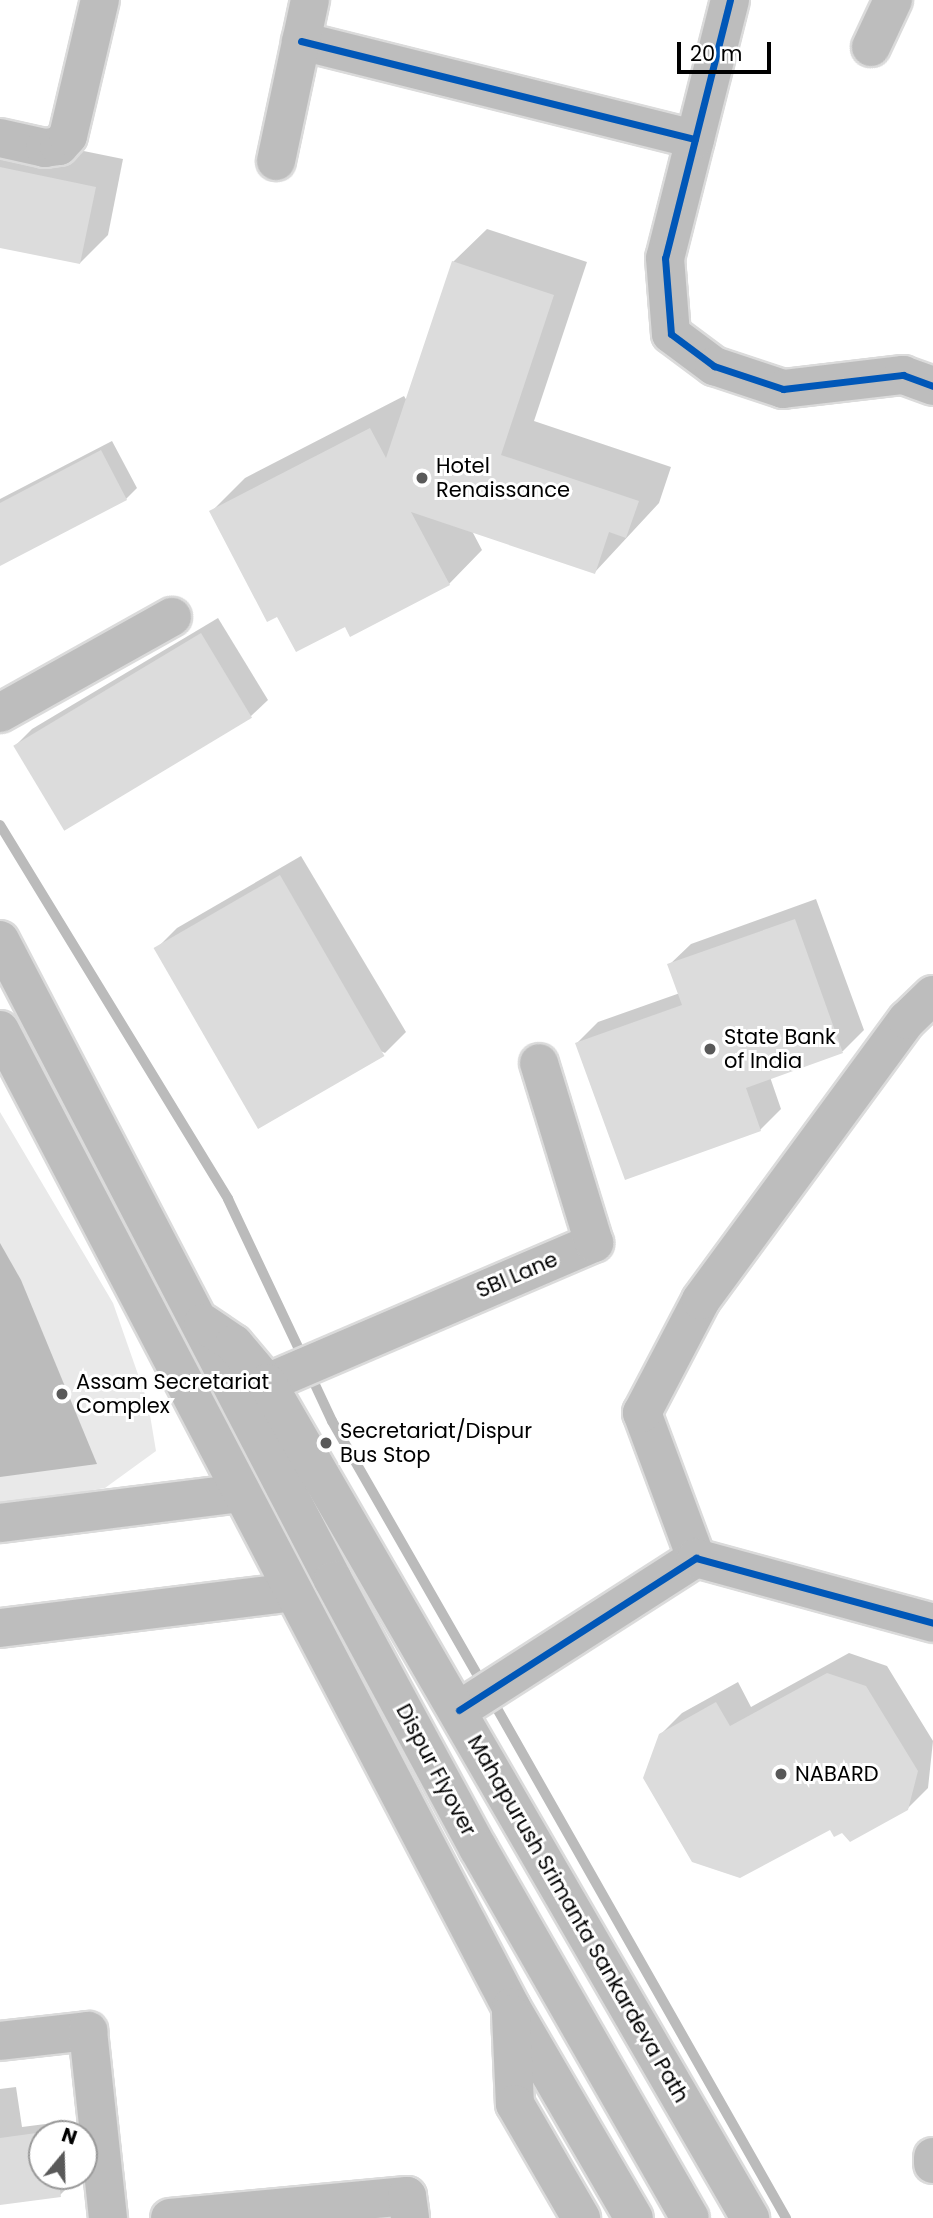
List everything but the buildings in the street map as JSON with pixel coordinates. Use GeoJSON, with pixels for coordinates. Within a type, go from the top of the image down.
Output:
{"type":"FeatureCollection","features":[{"type":"Feature","properties":{"kind":"main road"},"geometry":{"type":"LineString","coordinates":[[0,138],[45,148],[59,146],[68,136],[100,0]]}},
{"type":"Feature","properties":{"kind":"main road"},"geometry":{"type":"LineString","coordinates":[[276,161],[310,0]]}},
{"type":"Feature","properties":{"kind":"main road"},"geometry":{"type":"LineString","coordinates":[[730,0],[665,258],[671,334],[714,366],[783,389],[903,374],[933,386]]}},
{"type":"Feature","properties":{"kind":"main road"},"geometry":{"type":"LineString","coordinates":[[870,47],[893,0]]}},
{"type":"Feature","properties":{"kind":"main road"},"geometry":{"type":"LineString","coordinates":[[302,41],[695,139]]}},
{"type":"Feature","properties":{"kind":"main road"},"geometry":{"type":"LineString","coordinates":[[0,713],[172,617]]}},
{"type":"Feature","properties":{"kind":"main road","name":"Mahapurush Srimanta Sankardeva Path"},"geometry":{"type":"LineString","coordinates":[[0,940],[193,1316],[234,1344],[295,1370],[465,1705],[750,2218]]}},
{"type":"Feature","properties":{"kind":"main road"},"geometry":{"type":"LineString","coordinates":[[696,1558],[642,1413],[701,1300],[907,1020],[933,995]]}},
{"type":"Feature","properties":{"kind":"main road"},"geometry":{"type":"LineString","coordinates":[[0,1030],[511,2007],[634,2218]]}},
{"type":"Feature","properties":{"kind":"main road","name":"SBI Lane"},"geometry":{"type":"LineString","coordinates":[[295,1370],[594,1243],[539,1063]]}},
{"type":"Feature","properties":{"kind":"main road","name":"Dispur Flyover"},"geometry":{"type":"LineString","coordinates":[[193,1316],[478,1848],[690,2218]]}},
{"type":"Feature","properties":{"kind":"main road"},"geometry":{"type":"LineString","coordinates":[[0,1523],[240,1493]]}},
{"type":"Feature","properties":{"kind":"main road"},"geometry":{"type":"LineString","coordinates":[[465,1705],[696,1558],[933,1623]]}},
{"type":"Feature","properties":{"kind":"main road"},"geometry":{"type":"LineString","coordinates":[[0,1628],[293,1591]]}},
{"type":"Feature","properties":{"kind":"main road"},"geometry":{"type":"LineString","coordinates":[[511,2007],[515,2105],[581,2218]]}},
{"type":"Feature","properties":{"kind":"main road"},"geometry":{"type":"LineString","coordinates":[[0,2041],[88,2031],[108,2218]]}},
{"type":"Feature","properties":{"kind":"main road"},"geometry":{"type":"LineString","coordinates":[[933,2157],[933,2164]]}},
{"type":"Feature","properties":{"kind":"main road"},"geometry":{"type":"LineString","coordinates":[[170,2218],[407,2196],[410,2218]]}},
{"type":"Feature","properties":{"kind":"shaded area"},"geometry":{"type":"Polygon","coordinates":[[[0,1112],[113,1303],[148,1403],[156,1451],[105,1488],[0,1505],[0,1112]]]}},
{"type":"Feature","properties":{"kind":"shaded area"},"geometry":{"type":"Polygon","coordinates":[[[0,1243],[21,1280],[97,1464],[0,1477],[0,1243]]]}},
{"type":"Feature","properties":{"kind":"waterway"},"geometry":{"type":"LineString","coordinates":[[0,825],[228,1199],[304,1360]]}},
{"type":"Feature","properties":{"kind":"waterway"},"geometry":{"type":"LineString","coordinates":[[310,1374],[332,1421],[483,1685]]}},
{"type":"Feature","properties":{"kind":"waterway"},"geometry":{"type":"LineString","coordinates":[[491,1698],[786,2218]]}},
{"type":"Feature","properties":{"kind":"cycle path"},"geometry":{"type":"LineString","coordinates":[[730,0],[665,258],[671,334],[714,366],[783,389],[903,375],[933,386]]}},
{"type":"Feature","properties":{"kind":"cycle path"},"geometry":{"type":"LineString","coordinates":[[301,41],[695,139]]}},
{"type":"Feature","properties":{"kind":"cycle path"},"geometry":{"type":"LineString","coordinates":[[459,1710],[696,1558],[933,1623]]}},
{"type":"Feature","properties":{"kind":"place","name":"Hotel Renaissance"},"geometry":{"type":"Point","coordinates":[422,478]}},
{"type":"Feature","properties":{"kind":"place","name":"State Bank of India"},"geometry":{"type":"Point","coordinates":[710,1049]}},
{"type":"Feature","properties":{"kind":"place","name":"Assam Secretariat Complex"},"geometry":{"type":"Point","coordinates":[62,1394]}},
{"type":"Feature","properties":{"kind":"place","name":"Secretariat/Dispur Bus Stop"},"geometry":{"type":"Point","coordinates":[326,1443]}},
{"type":"Feature","properties":{"kind":"place","name":"NABARD"},"geometry":{"type":"Point","coordinates":[781,1774]}}]}
